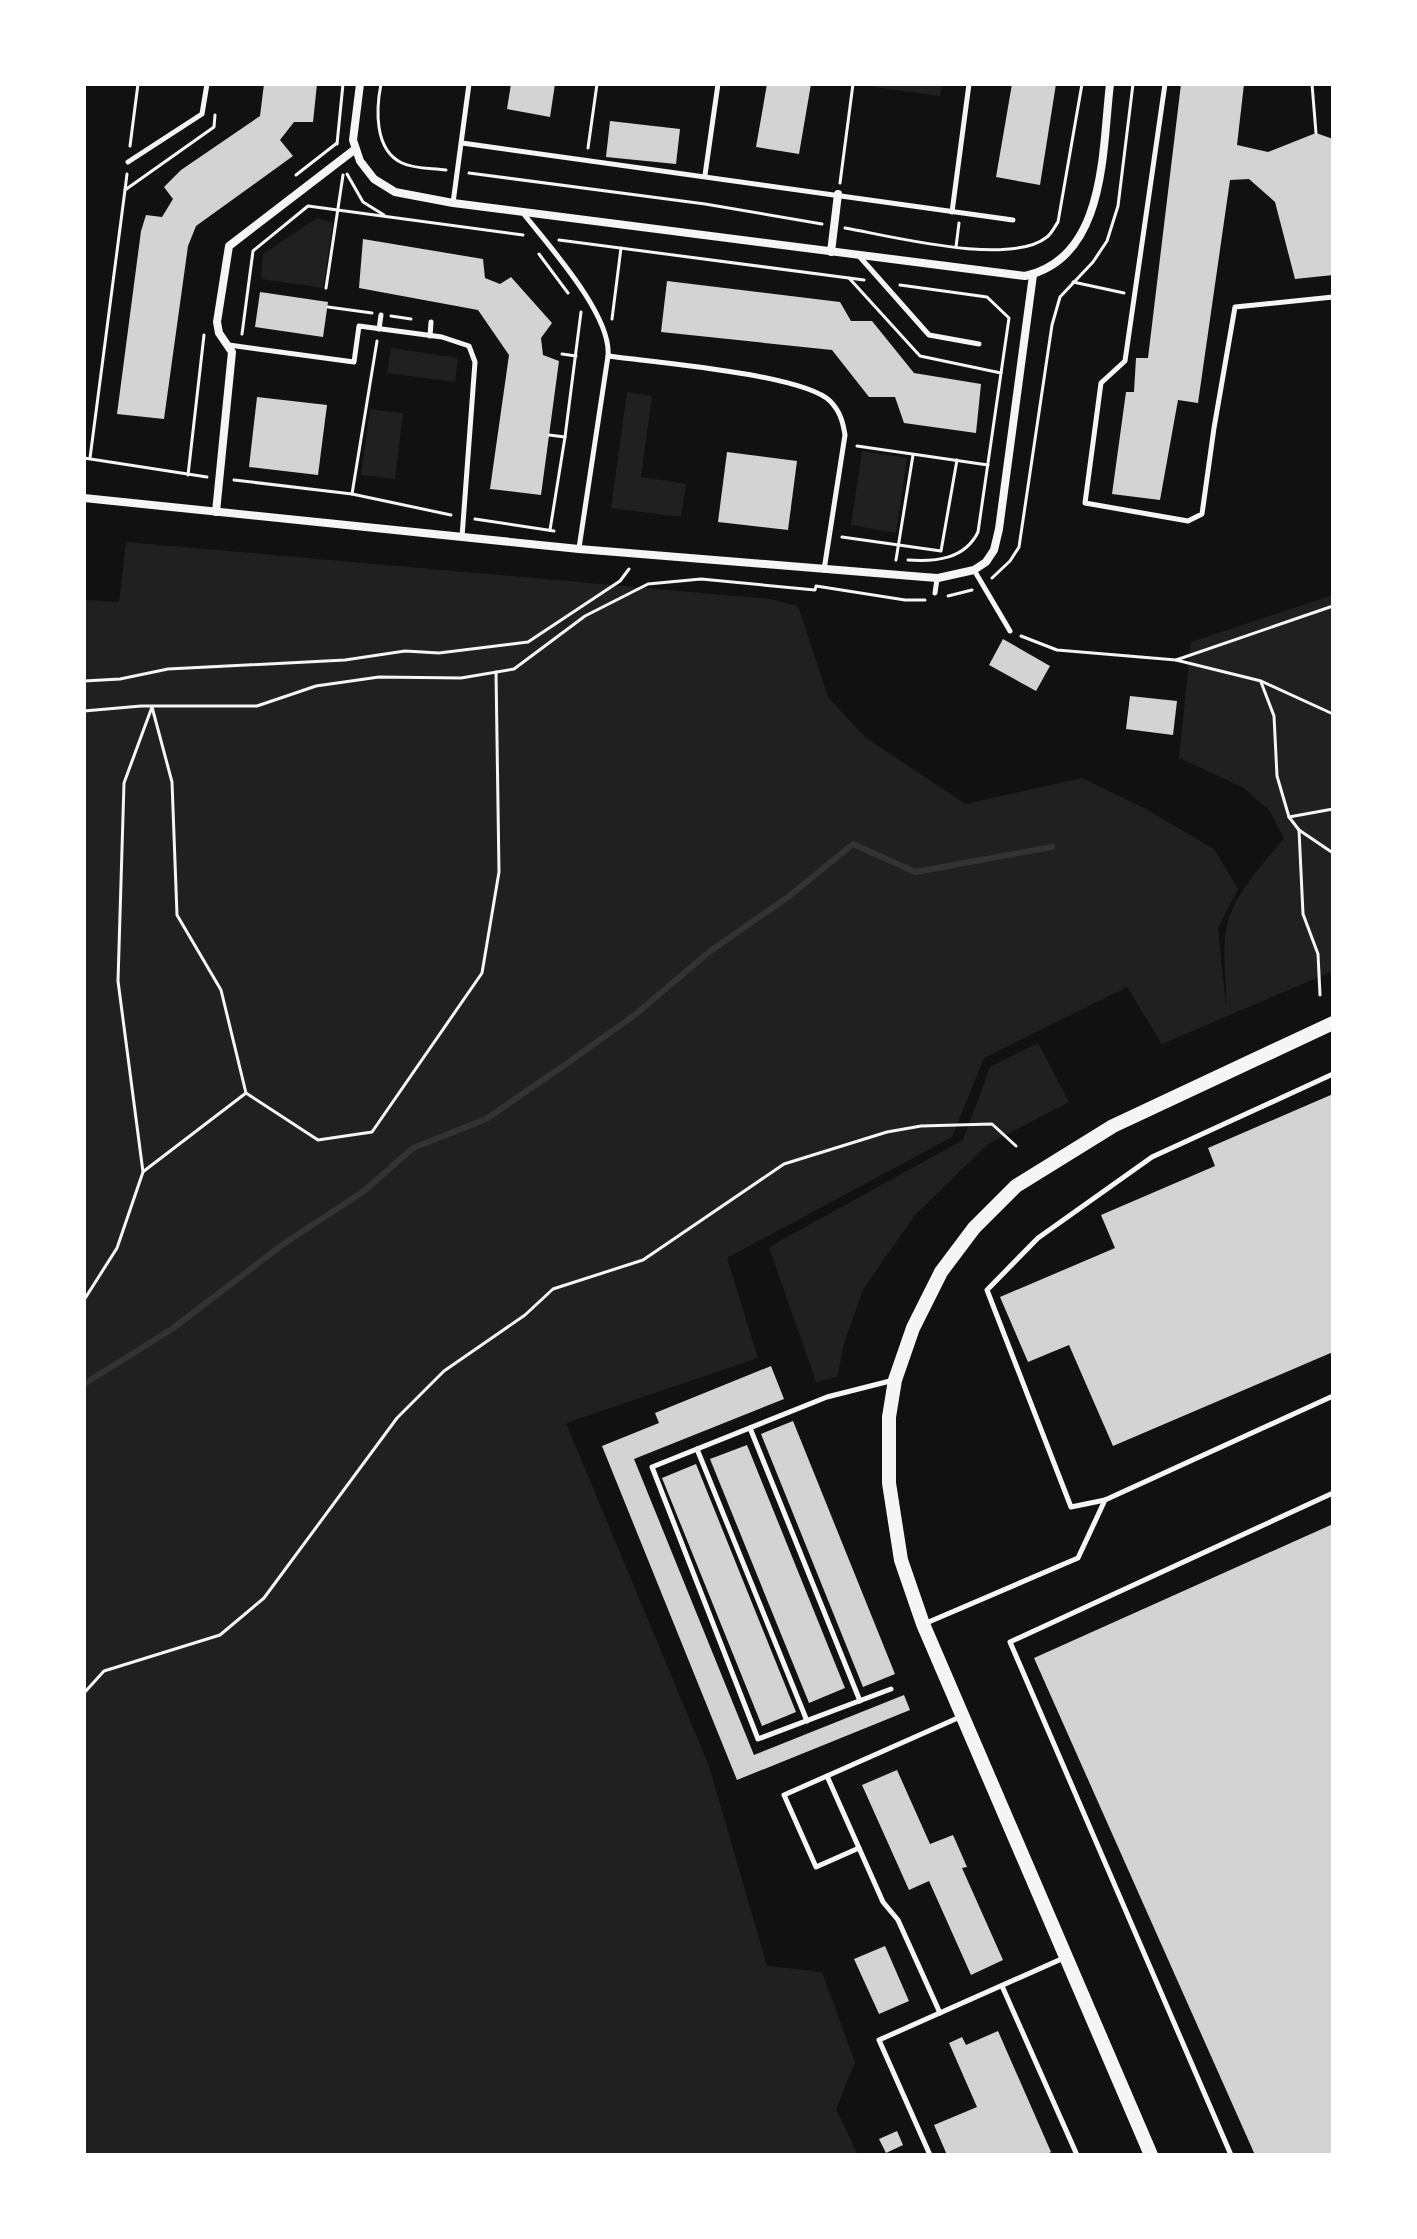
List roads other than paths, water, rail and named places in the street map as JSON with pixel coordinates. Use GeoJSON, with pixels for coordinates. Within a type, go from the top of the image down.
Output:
{"type":"FeatureCollection","features":[{"type":"Feature","properties":{"kind":"main road"},"geometry":{"type":"LineString","coordinates":[[1151,2155],[923,1624],[901,1560],[889,1483],[889,1417],[895,1380],[913,1328],[941,1272],[974,1228],[1016,1186],[1113,1126],[1333,1023]]}},
{"type":"Feature","properties":{"kind":"street"},"geometry":{"type":"LineString","coordinates":[[360,84],[354,150],[374,179],[388,189],[410,196],[1015,276],[1033,275],[1049,267],[1067,253],[1089,223],[1098,187],[1110,84]]}},
{"type":"Feature","properties":{"kind":"street"},"geometry":{"type":"LineString","coordinates":[[216,512],[232,352],[219,333],[217,322],[229,246],[354,150]]}},
{"type":"Feature","properties":{"kind":"street"},"geometry":{"type":"LineString","coordinates":[[831,252],[838,194]]}},
{"type":"Feature","properties":{"kind":"street"},"geometry":{"type":"LineString","coordinates":[[84,498],[823,571],[938,578],[974,570],[986,562],[994,550],[999,529],[1033,275]]}},
{"type":"Feature","properties":{"kind":"lane"},"geometry":{"type":"LineString","coordinates":[[128,162],[202,114],[207,84]]}},
{"type":"Feature","properties":{"kind":"lane"},"geometry":{"type":"LineString","coordinates":[[453,203],[469,84]]}},
{"type":"Feature","properties":{"kind":"lane"},"geometry":{"type":"LineString","coordinates":[[705,175],[718,84]]}},
{"type":"Feature","properties":{"kind":"lane"},"geometry":{"type":"LineString","coordinates":[[952,212],[969,84]]}},
{"type":"Feature","properties":{"kind":"lane"},"geometry":{"type":"LineString","coordinates":[[1165,84],[1125,361],[1101,383],[1085,503],[1188,521],[1202,514],[1235,307],[1333,297]]}},
{"type":"Feature","properties":{"kind":"lane"},"geometry":{"type":"LineString","coordinates":[[462,143],[1013,220]]}},
{"type":"Feature","properties":{"kind":"lane"},"geometry":{"type":"LineString","coordinates":[[523,212],[596,310],[608,348],[579,549]]}},
{"type":"Feature","properties":{"kind":"lane"},"geometry":{"type":"LineString","coordinates":[[858,256],[929,335],[979,344]]}},
{"type":"Feature","properties":{"kind":"lane"},"geometry":{"type":"LineString","coordinates":[[379,329],[381,315]]}},
{"type":"Feature","properties":{"kind":"lane"},"geometry":{"type":"LineString","coordinates":[[430,336],[431,322]]}},
{"type":"Feature","properties":{"kind":"lane"},"geometry":{"type":"LineString","coordinates":[[228,345],[354,362],[359,326],[430,336],[469,346],[475,362],[462,537]]}},
{"type":"Feature","properties":{"kind":"lane"},"geometry":{"type":"LineString","coordinates":[[608,356],[782,381],[809,389],[830,401],[841,415],[845,435],[823,571]]}},
{"type":"Feature","properties":{"kind":"lane"},"geometry":{"type":"LineString","coordinates":[[974,570],[1010,631]]}},
{"type":"Feature","properties":{"kind":"lane"},"geometry":{"type":"LineString","coordinates":[[937,596],[938,578]]}},
{"type":"Feature","properties":{"kind":"lane"},"geometry":{"type":"LineString","coordinates":[[1333,1074],[1152,1157],[1038,1238],[987,1290],[1071,1507],[1105,1500],[1333,1396]]}},
{"type":"Feature","properties":{"kind":"lane"},"geometry":{"type":"LineString","coordinates":[[891,1689],[758,1739],[652,1467],[827,1397],[895,1380]]}},
{"type":"Feature","properties":{"kind":"lane"},"geometry":{"type":"LineString","coordinates":[[750,1428],[860,1701]]}},
{"type":"Feature","properties":{"kind":"lane"},"geometry":{"type":"LineString","coordinates":[[697,1449],[807,1721]]}},
{"type":"Feature","properties":{"kind":"lane"},"geometry":{"type":"LineString","coordinates":[[1231,2155],[1010,1642],[1333,1493]]}},
{"type":"Feature","properties":{"kind":"lane"},"geometry":{"type":"LineString","coordinates":[[923,1624],[1078,1558],[1105,1500]]}},
{"type":"Feature","properties":{"kind":"lane"},"geometry":{"type":"LineString","coordinates":[[859,1848],[816,1867],[784,1795],[961,1717]]}},
{"type":"Feature","properties":{"kind":"lane"},"geometry":{"type":"LineString","coordinates":[[827,1776],[883,1902],[898,1920],[940,2013]]}},
{"type":"Feature","properties":{"kind":"lane"},"geometry":{"type":"LineString","coordinates":[[930,2155],[879,2040],[1067,1957]]}},
{"type":"Feature","properties":{"kind":"lane"},"geometry":{"type":"LineString","coordinates":[[1002,1986],[1077,2155]]}},
{"type":"Feature","properties":{"kind":"waterway"},"geometry":{"type":"LineString","coordinates":[[84,1384],[172,1329],[282,1245],[364,1191],[413,1148],[486,1119],[569,1062],[636,1014],[709,952],[788,897],[853,844],[915,872],[1052,847]]}}]}
